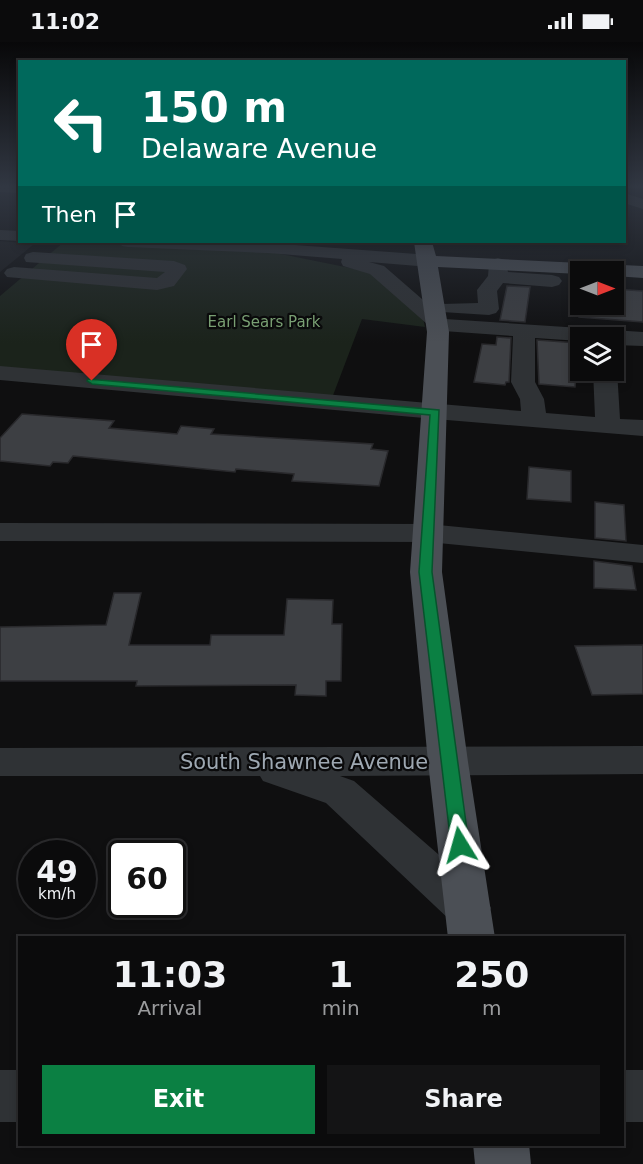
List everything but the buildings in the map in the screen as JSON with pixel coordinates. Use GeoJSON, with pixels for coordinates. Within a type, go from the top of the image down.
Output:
{"type":"FeatureCollection","features":[{"type":"Feature","properties":{"kind":"main road"},"geometry":{"type":"LineString","coordinates":[[423,243],[430,261],[438,332],[426,572],[448,762],[470,923]]}},
{"type":"Feature","properties":{"kind":"main road"},"geometry":{"type":"LineString","coordinates":[[430,261],[494,277]]}},
{"type":"Feature","properties":{"kind":"main road"},"geometry":{"type":"LineString","coordinates":[[552,274],[643,272]]}},
{"type":"Feature","properties":{"kind":"main road"},"geometry":{"type":"LineString","coordinates":[[501,1146],[503,1164]]}},
{"type":"Feature","properties":{"kind":"street"},"geometry":{"type":"LineString","coordinates":[[33,258],[178,269],[167,282],[157,284],[14,273],[52,243]]}},
{"type":"Feature","properties":{"kind":"street"},"geometry":{"type":"LineString","coordinates":[[150,243],[268,248],[430,261]]}},
{"type":"Feature","properties":{"kind":"street"},"geometry":{"type":"LineString","coordinates":[[268,248],[354,263],[377,270],[435,318],[524,331],[553,316]]}},
{"type":"Feature","properties":{"kind":"street"},"geometry":{"type":"LineString","coordinates":[[432,287],[459,289],[494,277],[552,274],[553,316]]}},
{"type":"Feature","properties":{"kind":"street"},"geometry":{"type":"LineString","coordinates":[[435,318],[489,309],[494,277]]}},
{"type":"Feature","properties":{"kind":"street"},"geometry":{"type":"LineString","coordinates":[[553,316],[579,327]]}},
{"type":"Feature","properties":{"kind":"street"},"geometry":{"type":"LineString","coordinates":[[524,331],[523,382],[532,399],[534,420]]}},
{"type":"Feature","properties":{"kind":"street"},"geometry":{"type":"LineString","coordinates":[[624,338],[643,339]]}},
{"type":"Feature","properties":{"kind":"street"},"geometry":{"type":"LineString","coordinates":[[0,373],[643,428]]}},
{"type":"Feature","properties":{"kind":"street"},"geometry":{"type":"LineString","coordinates":[[606,381],[608,425]]}},
{"type":"Feature","properties":{"kind":"street"},"geometry":{"type":"LineString","coordinates":[[0,532],[428,533],[643,554]]}},
{"type":"Feature","properties":{"kind":"street","name":"South Shawnee Avenue"},"geometry":{"type":"LineString","coordinates":[[0,762],[448,762],[643,759]]}},
{"type":"Feature","properties":{"kind":"street"},"geometry":{"type":"LineString","coordinates":[[253,762],[340,792],[470,923]]}},
{"type":"Feature","properties":{"kind":"street"},"geometry":{"type":"LineString","coordinates":[[0,1096],[18,1096]]}},
{"type":"Feature","properties":{"kind":"street"},"geometry":{"type":"LineString","coordinates":[[624,1096],[643,1096]]}},
{"type":"Feature","properties":{"kind":"shaded area"},"geometry":{"type":"Polygon","coordinates":[[[0,241],[34,244],[0,272],[0,241]]]}},
{"type":"Feature","properties":{"kind":"green space","name":"Earl Sears Park"},"geometry":{"type":"Polygon","coordinates":[[[63,243],[271,252],[370,272],[423,318],[425,327],[362,319],[332,398],[0,368],[0,296],[63,243]]]}},
{"type":"Feature","properties":{"kind":"route"},"geometry":{"type":"LineString","coordinates":[[92,381],[435,412],[426,572],[460,845]]}}]}
